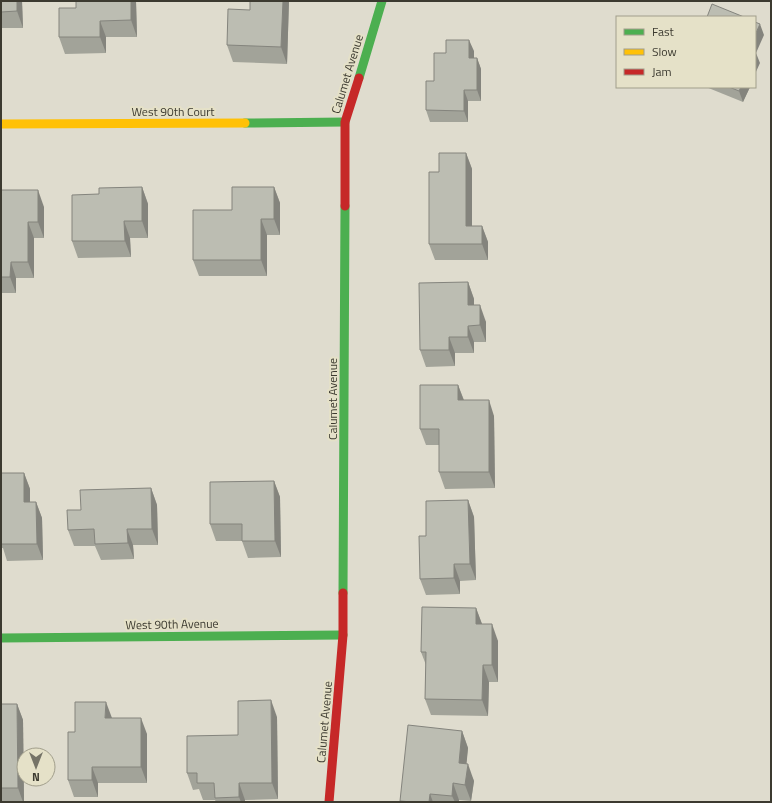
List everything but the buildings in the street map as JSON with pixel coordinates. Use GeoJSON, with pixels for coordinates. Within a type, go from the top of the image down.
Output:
{"type":"FeatureCollection","features":[{"type":"Feature","properties":{"kind":"street","name":"Calumet Avenue"},"geometry":{"type":"LineString","coordinates":[[329,802],[343,635],[345,122],[382,1]]}},
{"type":"Feature","properties":{"kind":"street","name":"West 90th Court"},"geometry":{"type":"LineString","coordinates":[[1,124],[345,122]]}},
{"type":"Feature","properties":{"kind":"street","name":"West 90th Avenue"},"geometry":{"type":"LineString","coordinates":[[1,638],[343,635]]}},
{"type":"Feature","properties":{"kind":"traffic: fast"},"geometry":{"type":"LineString","coordinates":[[359,78],[382,1]]}},
{"type":"Feature","properties":{"kind":"traffic: fast"},"geometry":{"type":"LineString","coordinates":[[245,123],[345,122]]}},
{"type":"Feature","properties":{"kind":"traffic: fast"},"geometry":{"type":"LineString","coordinates":[[343,593],[345,206]]}},
{"type":"Feature","properties":{"kind":"traffic: fast"},"geometry":{"type":"LineString","coordinates":[[1,638],[343,635]]}},
{"type":"Feature","properties":{"kind":"traffic: slow"},"geometry":{"type":"LineString","coordinates":[[1,124],[245,123]]}},
{"type":"Feature","properties":{"kind":"traffic: jam"},"geometry":{"type":"LineString","coordinates":[[345,206],[345,122],[359,78]]}},
{"type":"Feature","properties":{"kind":"traffic: jam"},"geometry":{"type":"LineString","coordinates":[[329,802],[343,635],[343,593]]}}]}
